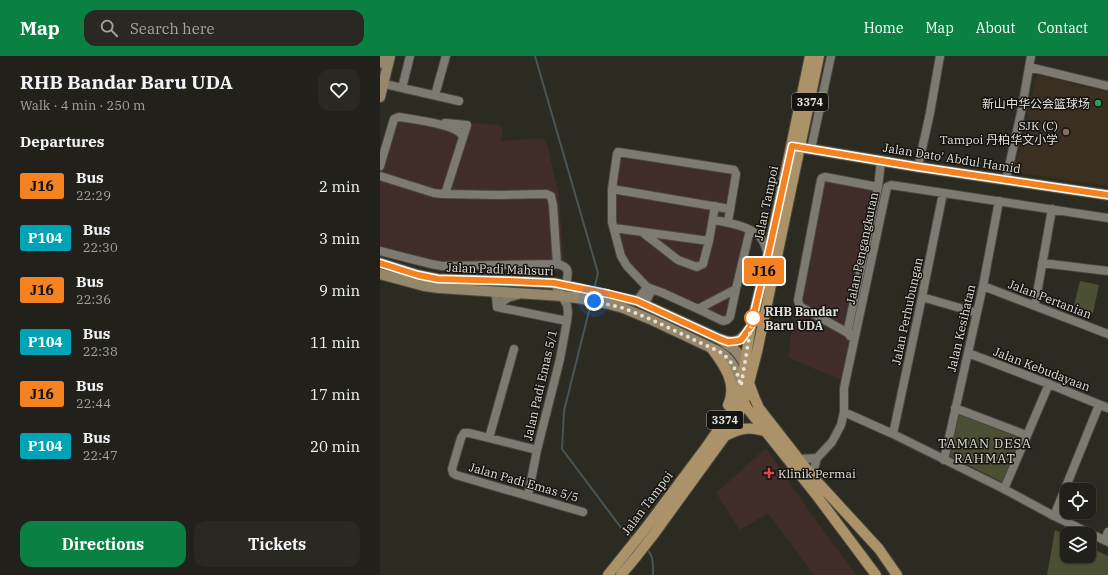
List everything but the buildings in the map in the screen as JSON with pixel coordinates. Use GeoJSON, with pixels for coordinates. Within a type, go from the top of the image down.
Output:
{"type":"FeatureCollection","features":[{"type":"Feature","properties":{"kind":"main road"},"geometry":{"type":"LineString","coordinates":[[380,63],[382,56]]}},
{"type":"Feature","properties":{"kind":"main road"},"geometry":{"type":"LineString","coordinates":[[380,97],[382,83],[390,56]]}},
{"type":"Feature","properties":{"kind":"main road","name":"Jalan Tampoi"},"geometry":{"type":"LineString","coordinates":[[745,364],[751,326],[768,255],[801,148],[810,56]]}},
{"type":"Feature","properties":{"kind":"main road","name":"Jalan Tampoi"},"geometry":{"type":"LineString","coordinates":[[608,575],[645,529],[730,413],[756,358],[820,56]]}},
{"type":"Feature","properties":{"kind":"main road","name":"Jalan Dato' Abdul Hamid"},"geometry":{"type":"LineString","coordinates":[[801,148],[918,167],[1108,194]]}},
{"type":"Feature","properties":{"kind":"main road","name":"Jalan Padi Mahsuri"},"geometry":{"type":"LineString","coordinates":[[380,263],[418,275],[438,279],[554,283],[566,285],[584,294],[607,299],[641,303],[720,339],[735,350],[745,364]]}},
{"type":"Feature","properties":{"kind":"main road","name":"Jalan Padi Mahsuri"},"geometry":{"type":"LineString","coordinates":[[380,274],[424,286],[440,288],[562,296],[584,294]]}},
{"type":"Feature","properties":{"kind":"main road","name":"Jalan Padi Mahsuri"},"geometry":{"type":"LineString","coordinates":[[607,299],[623,308],[652,320],[726,356],[732,362],[745,384]]}},
{"type":"Feature","properties":{"kind":"main road"},"geometry":{"type":"LineString","coordinates":[[720,339],[728,342],[741,340],[751,326]]}},
{"type":"Feature","properties":{"kind":"main road"},"geometry":{"type":"LineString","coordinates":[[704,450],[709,436],[724,414],[730,402],[731,395],[730,379],[725,365],[712,348]]}},
{"type":"Feature","properties":{"kind":"main road"},"geometry":{"type":"LineString","coordinates":[[756,358],[757,388],[760,402],[768,419]]}},
{"type":"Feature","properties":{"kind":"main road"},"geometry":{"type":"LineString","coordinates":[[745,364],[745,384],[759,408],[812,476],[879,549],[897,575]]}},
{"type":"Feature","properties":{"kind":"main road","name":"Jalan Tampoi"},"geometry":{"type":"LineString","coordinates":[[621,575],[654,534],[725,436],[736,419],[744,402],[745,384]]}},
{"type":"Feature","properties":{"kind":"main road"},"geometry":{"type":"LineString","coordinates":[[744,402],[875,574]]}},
{"type":"Feature","properties":{"kind":"main road"},"geometry":{"type":"LineString","coordinates":[[725,436],[735,431],[755,428],[767,432]]}},
{"type":"Feature","properties":{"kind":"main road"},"geometry":{"type":"LineString","coordinates":[[875,574],[868,553],[869,548],[874,548],[877,550],[889,562]]}},
{"type":"Feature","properties":{"kind":"street"},"geometry":{"type":"LineString","coordinates":[[402,88],[410,56]]}},
{"type":"Feature","properties":{"kind":"street"},"geometry":{"type":"LineString","coordinates":[[435,95],[446,56]]}},
{"type":"Feature","properties":{"kind":"street"},"geometry":{"type":"LineString","coordinates":[[801,148],[831,56]]}},
{"type":"Feature","properties":{"kind":"street"},"geometry":{"type":"LineString","coordinates":[[918,167],[930,114],[940,56]]}},
{"type":"Feature","properties":{"kind":"street"},"geometry":{"type":"LineString","coordinates":[[1006,180],[1022,108],[1031,56]]}},
{"type":"Feature","properties":{"kind":"street"},"geometry":{"type":"LineString","coordinates":[[1029,66],[1108,86]]}},
{"type":"Feature","properties":{"kind":"street"},"geometry":{"type":"LineString","coordinates":[[382,83],[459,100]]}},
{"type":"Feature","properties":{"kind":"street"},"geometry":{"type":"LineString","coordinates":[[380,166],[394,119],[396,118],[399,117],[430,122],[467,124],[445,194]]}},
{"type":"Feature","properties":{"kind":"street"},"geometry":{"type":"LineString","coordinates":[[430,122],[456,130],[462,134],[463,138]]}},
{"type":"Feature","properties":{"kind":"street"},"geometry":{"type":"LineString","coordinates":[[728,222],[736,174],[734,170],[618,152],[616,154],[612,189],[612,222],[621,256],[627,266],[650,288],[723,320],[727,320],[730,317],[750,230]]}},
{"type":"Feature","properties":{"kind":"street"},"geometry":{"type":"LineString","coordinates":[[848,333],[878,187],[881,160]]}},
{"type":"Feature","properties":{"kind":"street"},"geometry":{"type":"LineString","coordinates":[[380,176],[434,193],[493,195],[546,194],[551,196],[554,204],[557,264]]}},
{"type":"Feature","properties":{"kind":"street"},"geometry":{"type":"LineString","coordinates":[[812,476],[817,458],[832,442],[841,425],[844,412],[844,388],[854,344],[848,333],[801,307],[798,300],[820,180],[825,177],[878,187]]}},
{"type":"Feature","properties":{"kind":"street","name":"Jalan Pengangkutan"},"geometry":{"type":"LineString","coordinates":[[854,344],[887,187],[891,185],[1108,218]]}},
{"type":"Feature","properties":{"kind":"street"},"geometry":{"type":"LineString","coordinates":[[612,189],[730,209]]}},
{"type":"Feature","properties":{"kind":"street","name":"Jalan Perhubungan"},"geometry":{"type":"LineString","coordinates":[[893,434],[943,193]]}},
{"type":"Feature","properties":{"kind":"street","name":"Jalan Kesihatan"},"geometry":{"type":"LineString","coordinates":[[944,460],[983,286],[999,201]]}},
{"type":"Feature","properties":{"kind":"street"},"geometry":{"type":"LineString","coordinates":[[642,232],[678,260],[697,267],[703,264],[716,206]]}},
{"type":"Feature","properties":{"kind":"street"},"geometry":{"type":"LineString","coordinates":[[1035,305],[1052,209]]}},
{"type":"Feature","properties":{"kind":"street"},"geometry":{"type":"LineString","coordinates":[[713,220],[728,222],[756,233],[766,248],[768,255]]}},
{"type":"Feature","properties":{"kind":"street"},"geometry":{"type":"LineString","coordinates":[[614,228],[709,241]]}},
{"type":"Feature","properties":{"kind":"street"},"geometry":{"type":"LineString","coordinates":[[380,251],[442,266],[563,265],[568,272],[566,285]]}},
{"type":"Feature","properties":{"kind":"street"},"geometry":{"type":"LineString","coordinates":[[1042,263],[1108,270]]}},
{"type":"Feature","properties":{"kind":"street","name":"Jalan Padi Emas 5/1"},"geometry":{"type":"LineString","coordinates":[[528,496],[560,359],[567,321],[567,306],[554,283]]}},
{"type":"Feature","properties":{"kind":"street","name":"Jalan Pertanian"},"geometry":{"type":"LineString","coordinates":[[983,286],[1108,334]]}},
{"type":"Feature","properties":{"kind":"street"},"geometry":{"type":"LineString","coordinates":[[641,303],[650,288]]}},
{"type":"Feature","properties":{"kind":"street"},"geometry":{"type":"LineString","coordinates":[[698,309],[736,289]]}},
{"type":"Feature","properties":{"kind":"street"},"geometry":{"type":"LineString","coordinates":[[494,292],[499,308]]}},
{"type":"Feature","properties":{"kind":"street"},"geometry":{"type":"LineString","coordinates":[[499,308],[503,301],[508,298],[525,294]]}},
{"type":"Feature","properties":{"kind":"street"},"geometry":{"type":"LineString","coordinates":[[922,297],[977,313]]}},
{"type":"Feature","properties":{"kind":"street"},"geometry":{"type":"LineString","coordinates":[[499,308],[567,321]]}},
{"type":"Feature","properties":{"kind":"street"},"geometry":{"type":"LineString","coordinates":[[514,349],[489,438],[538,450]]}},
{"type":"Feature","properties":{"kind":"street","name":"Jalan Kebudayaan"},"geometry":{"type":"LineString","coordinates":[[968,353],[1108,408]]}},
{"type":"Feature","properties":{"kind":"street"},"geometry":{"type":"LineString","coordinates":[[1004,489],[1048,384]]}},
{"type":"Feature","properties":{"kind":"street"},"geometry":{"type":"LineString","coordinates":[[1054,516],[1100,405]]}},
{"type":"Feature","properties":{"kind":"street"},"geometry":{"type":"LineString","coordinates":[[955,408],[1026,435]]}},
{"type":"Feature","properties":{"kind":"street"},"geometry":{"type":"LineString","coordinates":[[844,412],[893,434],[1004,489],[1054,516],[1107,538]]}},
{"type":"Feature","properties":{"kind":"street","name":"Jalan Padi Emas 5/5"},"geometry":{"type":"LineString","coordinates":[[489,438],[464,433],[461,438],[452,469],[456,475],[583,512]]}},
{"type":"Feature","properties":{"kind":"street"},"geometry":{"type":"LineString","coordinates":[[800,459],[817,458]]}},
{"type":"Feature","properties":{"kind":"shaded area","name":"SJK (C) Tampoi 丹柏华文小学"},"geometry":{"type":"Polygon","coordinates":[[[1037,74],[1108,92],[1108,186],[1014,172],[1037,74]]]}},
{"type":"Feature","properties":{"kind":"shaded area"},"geometry":{"type":"Polygon","coordinates":[[[392,118],[500,125],[503,131],[500,141],[540,138],[545,140],[559,196],[564,268],[438,268],[380,253],[380,157],[392,118]]]}},
{"type":"Feature","properties":{"kind":"shaded area"},"geometry":{"type":"Polygon","coordinates":[[[616,150],[736,168],[731,220],[754,229],[730,321],[654,292],[625,267],[610,223],[616,150]]]}},
{"type":"Feature","properties":{"kind":"shaded area"},"geometry":{"type":"Polygon","coordinates":[[[819,176],[882,186],[842,380],[788,358],[797,289],[819,176]]]}},
{"type":"Feature","properties":{"kind":"shaded area"},"geometry":{"type":"Polygon","coordinates":[[[766,448],[856,575],[814,575],[768,513],[740,530],[716,493],[766,448]]]}},
{"type":"Feature","properties":{"kind":"green space"},"geometry":{"type":"Polygon","coordinates":[[[1080,281],[1099,285],[1093,313],[1073,309],[1080,281]]]}},
{"type":"Feature","properties":{"kind":"green space"},"geometry":{"type":"Polygon","coordinates":[[[959,414],[1022,439],[1002,482],[950,456],[959,414]]]}},
{"type":"Feature","properties":{"kind":"green space"},"geometry":{"type":"Polygon","coordinates":[[[1055,530],[1060,532],[1060,563],[1096,563],[1096,550],[1108,556],[1108,575],[1047,575],[1055,530]]]}},
{"type":"Feature","properties":{"kind":"waterway"},"geometry":{"type":"LineString","coordinates":[[535,56],[598,273],[594,289]]}},
{"type":"Feature","properties":{"kind":"waterway"},"geometry":{"type":"LineString","coordinates":[[591,303],[564,411],[562,449],[622,529],[633,538]]}},
{"type":"Feature","properties":{"kind":"waterway"},"geometry":{"type":"LineString","coordinates":[[646,549],[652,557],[653,575]]}},
{"type":"Feature","properties":{"kind":"bus line","name":"J16"},"geometry":{"type":"LineString","coordinates":[[380,263],[418,275],[438,279],[554,283],[609,294],[637,301],[720,339],[733,342],[741,340],[751,326],[792,146],[918,167],[1108,195]]}},
{"type":"Feature","properties":{"kind":"place","name":"新山中华公会篮球场"},"geometry":{"type":"Point","coordinates":[1098,103]}},
{"type":"Feature","properties":{"kind":"place","name":"SJK (C) Tampoi 丹柏华文小学"},"geometry":{"type":"Point","coordinates":[1066,132]}},
{"type":"Feature","properties":{"kind":"place","name":"RHB Bandar Baru UDA"},"geometry":{"type":"Point","coordinates":[753,318]}},
{"type":"Feature","properties":{"kind":"place","name":"Klinik Permai"},"geometry":{"type":"Point","coordinates":[769,473]}},
{"type":"Feature","properties":{"kind":"district","name":"TAMAN DESA RAHMAT"},"geometry":{"type":"Point","coordinates":[985,450]}},
{"type":"Feature","properties":{"kind":"route"},"geometry":{"type":"LineString","coordinates":[[594,301],[633,312],[720,352],[732,362],[741,386],[754,312],[753,318]]}}]}
